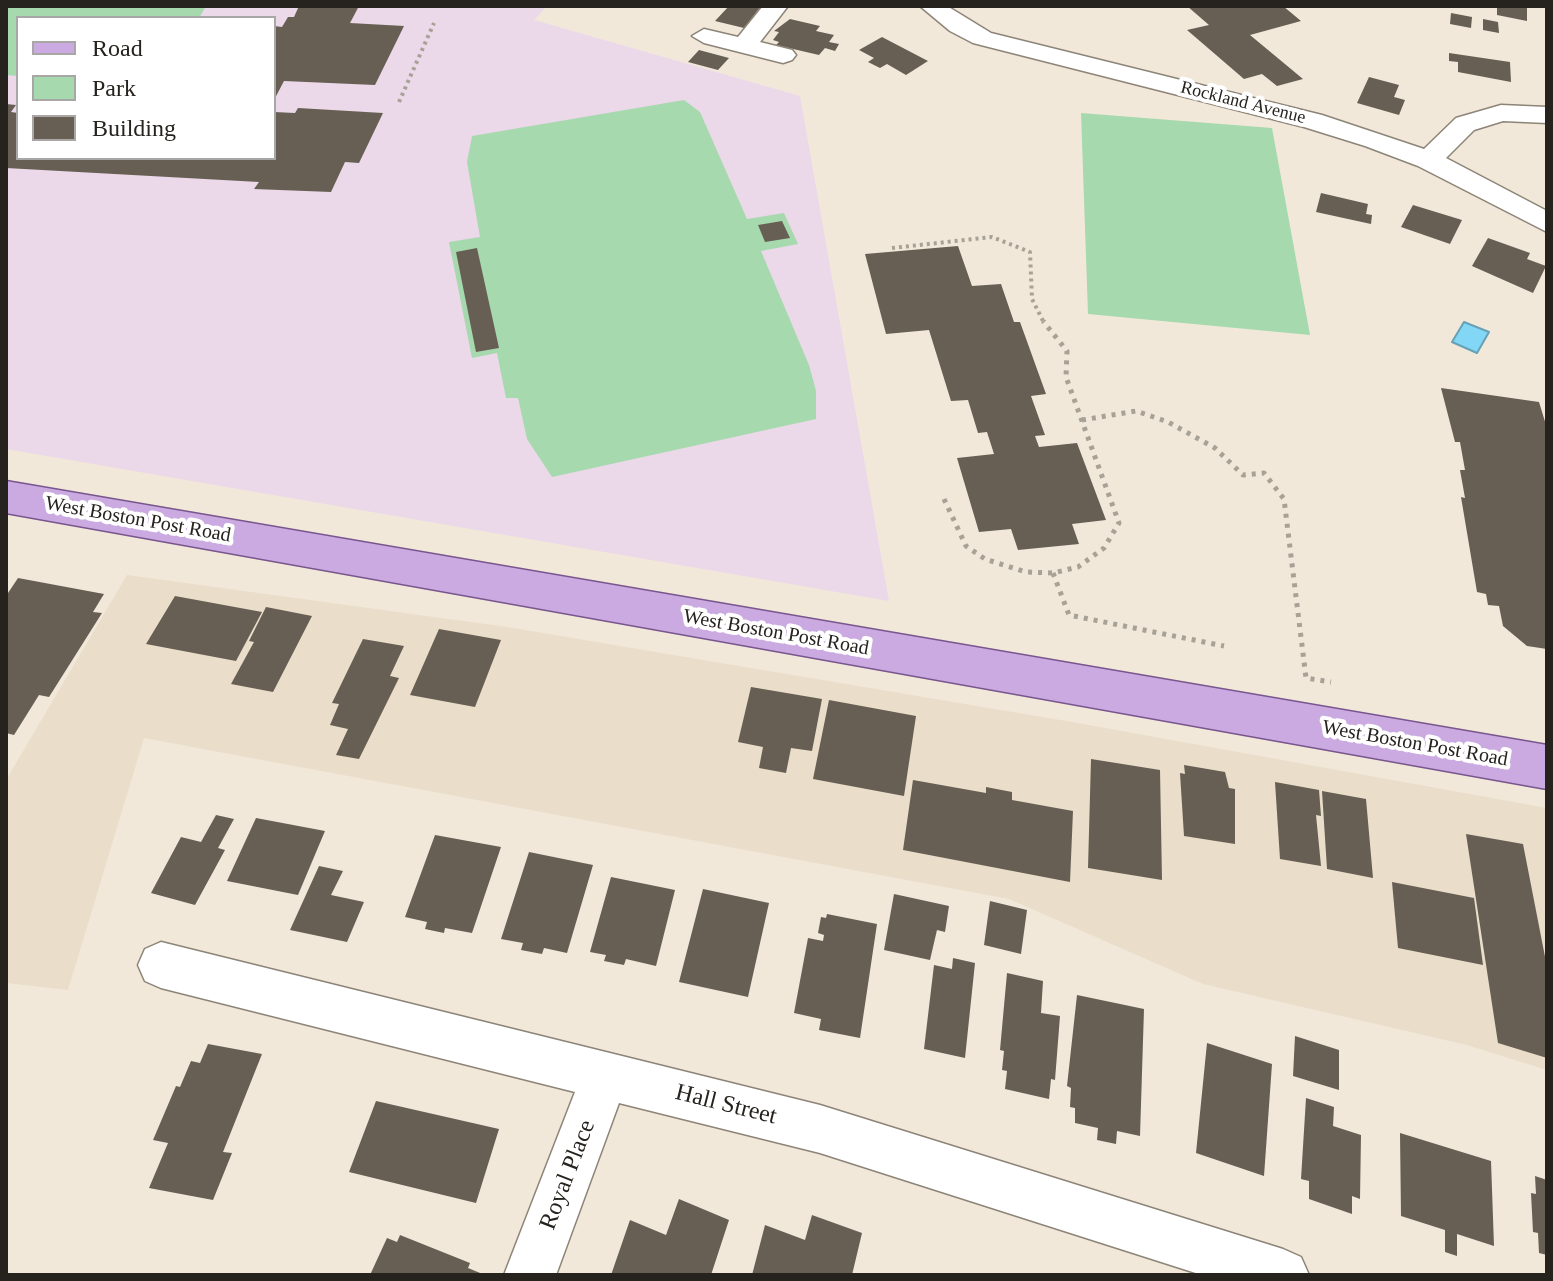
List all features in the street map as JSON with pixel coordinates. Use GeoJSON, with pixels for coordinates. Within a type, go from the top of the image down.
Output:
{"type":"FeatureCollection","features":[{"type":"Feature","properties":{"kind":"main road","name":"West Boston Post Road"},"geometry":{"type":"LineString","coordinates":[[6,497],[1547,767]]}},
{"type":"Feature","properties":{"kind":"street"},"geometry":{"type":"LineString","coordinates":[[744,45],[776,6]]}},
{"type":"Feature","properties":{"kind":"street","name":"Rockland Avenue"},"geometry":{"type":"LineString","coordinates":[[932,6],[982,38],[1313,121],[1428,160],[1547,223]]}},
{"type":"Feature","properties":{"kind":"street"},"geometry":{"type":"LineString","coordinates":[[704,36],[783,55]]}},
{"type":"Feature","properties":{"kind":"street"},"geometry":{"type":"LineString","coordinates":[[1428,160],[1465,124],[1501,113],[1547,115]]}},
{"type":"Feature","properties":{"kind":"street","name":"Hall Street"},"geometry":{"type":"LineString","coordinates":[[161,965],[820,1129],[1283,1275]]}},
{"type":"Feature","properties":{"kind":"street","name":"Royal Place"},"geometry":{"type":"LineString","coordinates":[[530,1275],[605,1075]]}},
{"type":"Feature","properties":{"kind":"path"},"geometry":{"type":"LineString","coordinates":[[399,102],[434,23]]}},
{"type":"Feature","properties":{"kind":"path"},"geometry":{"type":"LineString","coordinates":[[892,248],[992,237],[1030,252],[1032,299],[1041,319],[1067,351],[1066,377],[1119,523],[1104,548],[1078,567],[1053,573],[1026,572],[985,559],[966,546],[944,499]]}},
{"type":"Feature","properties":{"kind":"path"},"geometry":{"type":"LineString","coordinates":[[1082,420],[1136,411],[1168,422],[1215,448],[1243,475],[1264,473],[1284,499],[1306,678],[1331,682]]}},
{"type":"Feature","properties":{"kind":"path"},"geometry":{"type":"LineString","coordinates":[[1053,573],[1069,615],[1224,646]]}},
{"type":"Feature","properties":{"kind":"shaded area"},"geometry":{"type":"Polygon","coordinates":[[[6,6],[547,6],[534,20],[800,96],[889,601],[6,449],[6,6]]]}},
{"type":"Feature","properties":{"kind":"shaded area"},"geometry":{"type":"Polygon","coordinates":[[[127,575],[507,627],[1072,722],[1547,808],[1547,1070],[1467,1045],[1203,984],[1009,899],[144,738],[68,990],[6,983],[6,780],[127,575]]]}},
{"type":"Feature","properties":{"kind":"green space"},"geometry":{"type":"Polygon","coordinates":[[[6,6],[206,6],[200,16],[16,16],[16,76],[6,75],[6,6]]]}},
{"type":"Feature","properties":{"kind":"green space"},"geometry":{"type":"Polygon","coordinates":[[[684,100],[700,112],[747,219],[784,213],[798,244],[761,251],[809,365],[816,391],[816,419],[552,477],[527,439],[518,398],[506,398],[497,353],[472,358],[449,242],[480,237],[467,162],[472,136],[684,100]]]}},
{"type":"Feature","properties":{"kind":"green space"},"geometry":{"type":"Polygon","coordinates":[[[1081,113],[1272,128],[1310,335],[1088,314],[1081,113]]]}},
{"type":"Feature","properties":{"kind":"water"},"geometry":{"type":"Polygon","coordinates":[[[1464,322],[1489,332],[1477,353],[1452,342],[1464,322]]]}},
{"type":"Feature","properties":{"kind":"building"},"geometry":{"type":"Polygon","coordinates":[[[299,6],[359,6],[350,23],[404,26],[375,85],[284,81],[276,96],[276,26],[282,27],[288,17],[294,17],[299,6]]]}},
{"type":"Feature","properties":{"kind":"building"},"geometry":{"type":"Polygon","coordinates":[[[729,6],[761,6],[744,28],[715,21],[729,6]]]}},
{"type":"Feature","properties":{"kind":"building"},"geometry":{"type":"Polygon","coordinates":[[[1187,6],[1283,6],[1301,21],[1250,35],[1303,79],[1277,86],[1262,74],[1244,79],[1187,30],[1209,25],[1187,6]]]}},
{"type":"Feature","properties":{"kind":"building"},"geometry":{"type":"Polygon","coordinates":[[[1497,6],[1527,6],[1527,21],[1497,15],[1497,6]]]}},
{"type":"Feature","properties":{"kind":"building"},"geometry":{"type":"Polygon","coordinates":[[[1451,13],[1472,17],[1471,28],[1450,24],[1451,13]]]}},
{"type":"Feature","properties":{"kind":"building"},"geometry":{"type":"Polygon","coordinates":[[[790,19],[820,26],[816,31],[834,35],[829,42],[839,44],[835,51],[825,48],[819,55],[776,45],[779,42],[773,40],[779,32],[774,31],[790,19]]]}},
{"type":"Feature","properties":{"kind":"building"},"geometry":{"type":"Polygon","coordinates":[[[1483,19],[1498,22],[1499,33],[1483,30],[1483,19]]]}},
{"type":"Feature","properties":{"kind":"building"},"geometry":{"type":"Polygon","coordinates":[[[882,37],[928,61],[906,75],[887,64],[880,68],[868,62],[874,58],[859,50],[882,37]]]}},
{"type":"Feature","properties":{"kind":"building"},"geometry":{"type":"Polygon","coordinates":[[[699,50],[729,58],[718,70],[688,62],[699,50]]]}},
{"type":"Feature","properties":{"kind":"building"},"geometry":{"type":"Polygon","coordinates":[[[1449,53],[1510,62],[1511,82],[1458,72],[1458,62],[1449,61],[1449,53]]]}},
{"type":"Feature","properties":{"kind":"building"},"geometry":{"type":"Polygon","coordinates":[[[1369,77],[1399,85],[1394,97],[1405,100],[1399,115],[1357,103],[1369,77]]]}},
{"type":"Feature","properties":{"kind":"building"},"geometry":{"type":"Polygon","coordinates":[[[6,104],[16,105],[11,112],[16,113],[16,160],[276,160],[276,112],[295,113],[298,108],[383,113],[359,163],[345,162],[331,192],[254,189],[259,182],[6,168],[6,104]]]}},
{"type":"Feature","properties":{"kind":"building"},"geometry":{"type":"Polygon","coordinates":[[[1321,193],[1368,204],[1366,214],[1372,215],[1371,224],[1316,212],[1321,193]]]}},
{"type":"Feature","properties":{"kind":"building"},"geometry":{"type":"Polygon","coordinates":[[[1413,205],[1462,220],[1450,244],[1401,227],[1413,205]]]}},
{"type":"Feature","properties":{"kind":"building"},"geometry":{"type":"Polygon","coordinates":[[[782,221],[790,238],[765,242],[758,225],[782,221]]]}},
{"type":"Feature","properties":{"kind":"building"},"geometry":{"type":"Polygon","coordinates":[[[1488,238],[1530,253],[1527,259],[1546,266],[1533,293],[1472,266],[1488,238]]]}},
{"type":"Feature","properties":{"kind":"building"},"geometry":{"type":"Polygon","coordinates":[[[958,246],[972,286],[1001,284],[1014,322],[1020,322],[1046,394],[1031,396],[1045,435],[1035,436],[1039,447],[1077,443],[1106,520],[1072,524],[1079,544],[1018,550],[1011,529],[979,532],[957,458],[994,454],[987,432],[978,433],[968,400],[951,401],[929,330],[886,334],[865,254],[958,246]]]}},
{"type":"Feature","properties":{"kind":"building"},"geometry":{"type":"Polygon","coordinates":[[[477,248],[499,348],[476,352],[456,252],[477,248]]]}},
{"type":"Feature","properties":{"kind":"building"},"geometry":{"type":"Polygon","coordinates":[[[1441,388],[1539,402],[1547,428],[1547,649],[1527,646],[1503,626],[1499,606],[1488,605],[1486,594],[1477,592],[1461,497],[1465,498],[1460,470],[1465,470],[1460,442],[1455,442],[1441,388]]]}},
{"type":"Feature","properties":{"kind":"building"},"geometry":{"type":"Polygon","coordinates":[[[18,578],[104,594],[93,612],[102,613],[49,697],[39,695],[14,735],[6,733],[6,596],[18,578]]]}},
{"type":"Feature","properties":{"kind":"building"},"geometry":{"type":"Polygon","coordinates":[[[175,596],[262,612],[236,661],[146,644],[175,596]]]}},
{"type":"Feature","properties":{"kind":"building"},"geometry":{"type":"Polygon","coordinates":[[[266,607],[312,616],[273,692],[231,684],[254,642],[249,641],[266,607]]]}},
{"type":"Feature","properties":{"kind":"building"},"geometry":{"type":"Polygon","coordinates":[[[439,629],[501,640],[475,707],[410,695],[439,629]]]}},
{"type":"Feature","properties":{"kind":"building"},"geometry":{"type":"Polygon","coordinates":[[[363,639],[404,646],[390,676],[399,678],[359,759],[336,755],[348,729],[330,725],[339,704],[332,703],[363,639]]]}},
{"type":"Feature","properties":{"kind":"building"},"geometry":{"type":"Polygon","coordinates":[[[751,687],[822,699],[812,751],[791,748],[786,773],[759,768],[763,747],[738,742],[751,687]]]}},
{"type":"Feature","properties":{"kind":"building"},"geometry":{"type":"Polygon","coordinates":[[[829,700],[916,716],[904,796],[813,779],[829,700]]]}},
{"type":"Feature","properties":{"kind":"building"},"geometry":{"type":"Polygon","coordinates":[[[1091,759],[1160,770],[1162,880],[1088,868],[1091,759]]]}},
{"type":"Feature","properties":{"kind":"building"},"geometry":{"type":"Polygon","coordinates":[[[1184,765],[1225,772],[1229,788],[1235,789],[1235,844],[1184,836],[1180,773],[1185,774],[1184,765]]]}},
{"type":"Feature","properties":{"kind":"building"},"geometry":{"type":"Polygon","coordinates":[[[913,780],[986,793],[986,787],[1012,792],[1012,800],[1073,811],[1070,882],[903,850],[913,780]]]}},
{"type":"Feature","properties":{"kind":"building"},"geometry":{"type":"Polygon","coordinates":[[[1275,782],[1319,790],[1321,816],[1316,815],[1321,866],[1280,859],[1275,782]]]}},
{"type":"Feature","properties":{"kind":"building"},"geometry":{"type":"Polygon","coordinates":[[[1322,791],[1366,799],[1373,878],[1327,869],[1322,791]]]}},
{"type":"Feature","properties":{"kind":"building"},"geometry":{"type":"Polygon","coordinates":[[[216,815],[234,819],[218,848],[225,850],[195,905],[151,893],[181,837],[201,842],[216,815]]]}},
{"type":"Feature","properties":{"kind":"building"},"geometry":{"type":"Polygon","coordinates":[[[256,818],[325,831],[298,895],[227,881],[256,818]]]}},
{"type":"Feature","properties":{"kind":"building"},"geometry":{"type":"Polygon","coordinates":[[[1466,834],[1523,844],[1547,967],[1547,1058],[1498,1043],[1466,834]]]}},
{"type":"Feature","properties":{"kind":"building"},"geometry":{"type":"Polygon","coordinates":[[[435,835],[501,847],[472,933],[445,928],[444,933],[425,929],[427,922],[405,917],[435,835]]]}},
{"type":"Feature","properties":{"kind":"building"},"geometry":{"type":"Polygon","coordinates":[[[529,852],[593,865],[567,953],[544,948],[542,954],[521,950],[523,943],[501,939],[529,852]]]}},
{"type":"Feature","properties":{"kind":"building"},"geometry":{"type":"Polygon","coordinates":[[[319,866],[343,871],[331,895],[364,902],[347,942],[290,930],[319,866]]]}},
{"type":"Feature","properties":{"kind":"building"},"geometry":{"type":"Polygon","coordinates":[[[611,877],[675,890],[656,966],[626,959],[624,965],[604,961],[606,955],[590,952],[611,877]]]}},
{"type":"Feature","properties":{"kind":"building"},"geometry":{"type":"Polygon","coordinates":[[[1392,882],[1474,898],[1483,965],[1398,948],[1392,882]]]}},
{"type":"Feature","properties":{"kind":"building"},"geometry":{"type":"Polygon","coordinates":[[[703,889],[769,903],[748,997],[679,982],[703,889]]]}},
{"type":"Feature","properties":{"kind":"building"},"geometry":{"type":"Polygon","coordinates":[[[894,894],[949,906],[945,932],[937,930],[930,960],[884,950],[894,894]]]}},
{"type":"Feature","properties":{"kind":"building"},"geometry":{"type":"Polygon","coordinates":[[[990,901],[1027,910],[1021,954],[984,945],[990,901]]]}},
{"type":"Feature","properties":{"kind":"building"},"geometry":{"type":"Polygon","coordinates":[[[827,914],[877,924],[860,1038],[819,1030],[821,1019],[794,1013],[808,938],[823,941],[824,935],[818,933],[821,917],[826,918],[827,914]]]}},
{"type":"Feature","properties":{"kind":"building"},"geometry":{"type":"Polygon","coordinates":[[[953,958],[975,963],[965,1058],[924,1049],[934,965],[952,969],[953,958]]]}},
{"type":"Feature","properties":{"kind":"building"},"geometry":{"type":"Polygon","coordinates":[[[1007,973],[1043,981],[1041,1013],[1060,1016],[1055,1080],[1051,1079],[1049,1099],[1005,1089],[1007,1071],[1002,1070],[1004,1051],[1000,1050],[1007,973]]]}},
{"type":"Feature","properties":{"kind":"building"},"geometry":{"type":"Polygon","coordinates":[[[1077,995],[1144,1009],[1140,1136],[1117,1131],[1116,1144],[1097,1140],[1098,1128],[1075,1123],[1075,1108],[1070,1107],[1071,1088],[1067,1086],[1077,995]]]}},
{"type":"Feature","properties":{"kind":"building"},"geometry":{"type":"Polygon","coordinates":[[[1295,1036],[1339,1050],[1339,1090],[1293,1076],[1295,1036]]]}},
{"type":"Feature","properties":{"kind":"building"},"geometry":{"type":"Polygon","coordinates":[[[1207,1043],[1272,1064],[1264,1176],[1196,1153],[1207,1043]]]}},
{"type":"Feature","properties":{"kind":"building"},"geometry":{"type":"Polygon","coordinates":[[[208,1044],[262,1054],[223,1152],[232,1153],[213,1200],[149,1188],[168,1143],[153,1140],[176,1086],[180,1087],[191,1061],[200,1063],[208,1044]]]}},
{"type":"Feature","properties":{"kind":"building"},"geometry":{"type":"Polygon","coordinates":[[[1306,1098],[1334,1107],[1333,1126],[1361,1135],[1360,1199],[1352,1196],[1352,1214],[1309,1199],[1309,1181],[1301,1179],[1306,1098]]]}},
{"type":"Feature","properties":{"kind":"building"},"geometry":{"type":"Polygon","coordinates":[[[376,1101],[499,1129],[476,1203],[349,1172],[376,1101]]]}},
{"type":"Feature","properties":{"kind":"building"},"geometry":{"type":"Polygon","coordinates":[[[1400,1133],[1491,1161],[1494,1246],[1457,1234],[1457,1256],[1445,1252],[1445,1230],[1401,1216],[1400,1133]]]}},
{"type":"Feature","properties":{"kind":"building"},"geometry":{"type":"Polygon","coordinates":[[[1535,1176],[1547,1180],[1547,1255],[1539,1253],[1538,1233],[1533,1232],[1531,1193],[1536,1194],[1535,1176]]]}},
{"type":"Feature","properties":{"kind":"building"},"geometry":{"type":"Polygon","coordinates":[[[679,1199],[729,1220],[711,1275],[611,1275],[630,1220],[666,1235],[679,1199]]]}},
{"type":"Feature","properties":{"kind":"building"},"geometry":{"type":"Polygon","coordinates":[[[812,1215],[862,1233],[852,1275],[752,1275],[765,1225],[805,1240],[812,1215]]]}},
{"type":"Feature","properties":{"kind":"building"},"geometry":{"type":"Polygon","coordinates":[[[400,1235],[470,1263],[468,1268],[485,1275],[370,1275],[387,1238],[397,1242],[400,1235]]]}}]}
